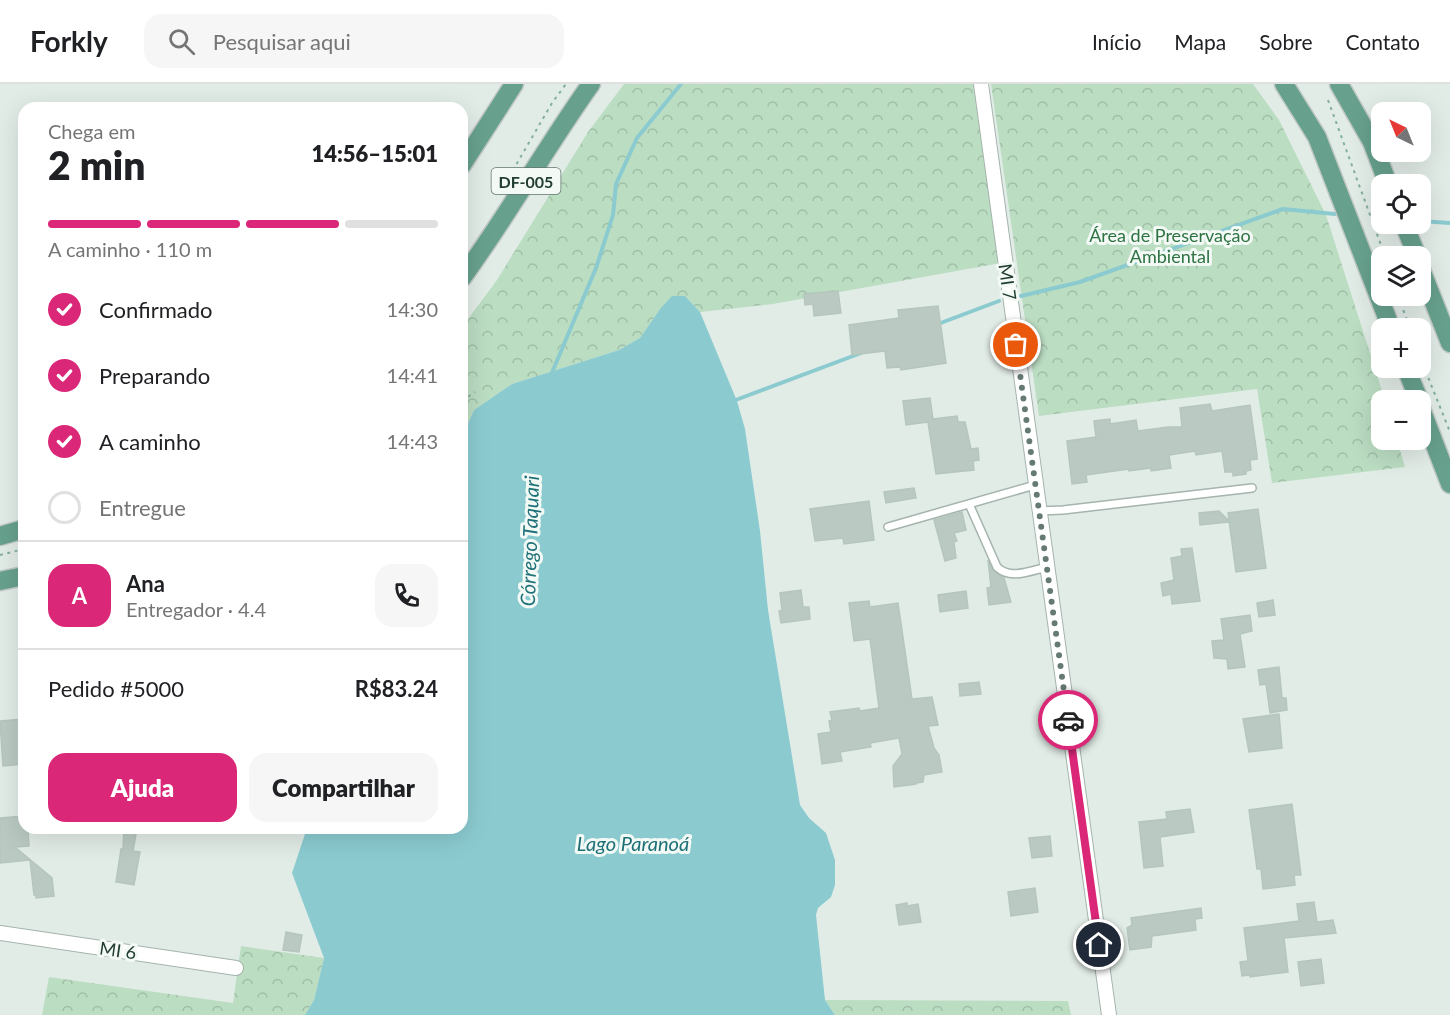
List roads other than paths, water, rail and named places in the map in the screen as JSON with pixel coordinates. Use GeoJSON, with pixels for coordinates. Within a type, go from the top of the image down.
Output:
{"type":"FeatureCollection","features":[{"type":"Feature","properties":{"kind":"main road","name":"DF-005"},"geometry":{"type":"LineString","coordinates":[[468,156],[514,84]]}},
{"type":"Feature","properties":{"kind":"main road","name":"DF-005"},"geometry":{"type":"LineString","coordinates":[[468,270],[492,236],[555,135],[591,84]]}},
{"type":"Feature","properties":{"kind":"main road"},"geometry":{"type":"LineString","coordinates":[[1284,84],[1317,137],[1387,318]]}},
{"type":"Feature","properties":{"kind":"main road"},"geometry":{"type":"LineString","coordinates":[[1332,88],[1372,142],[1384,174]]}},
{"type":"Feature","properties":{"kind":"main road"},"geometry":{"type":"LineString","coordinates":[[1431,295],[1450,343]]}},
{"type":"Feature","properties":{"kind":"main road"},"geometry":{"type":"LineString","coordinates":[[1431,435],[1450,484]]}},
{"type":"Feature","properties":{"kind":"main road"},"geometry":{"type":"LineString","coordinates":[[0,536],[18,531]]}},
{"type":"Feature","properties":{"kind":"main road"},"geometry":{"type":"LineString","coordinates":[[0,581],[18,577]]}},
{"type":"Feature","properties":{"kind":"street","name":"MI 7"},"geometry":{"type":"LineString","coordinates":[[981,84],[1109,1015]]}},
{"type":"Feature","properties":{"kind":"street","name":"MI 6"},"geometry":{"type":"LineString","coordinates":[[0,933],[236,968]]}},
{"type":"Feature","properties":{"kind":"lane"},"geometry":{"type":"LineString","coordinates":[[888,527],[1035,485]]}},
{"type":"Feature","properties":{"kind":"lane"},"geometry":{"type":"LineString","coordinates":[[1039,511],[1252,488]]}},
{"type":"Feature","properties":{"kind":"lane"},"geometry":{"type":"LineString","coordinates":[[969,504],[997,567],[1003,573],[1012,575],[1047,567]]}},
{"type":"Feature","properties":{"kind":"water","name":"Lago Paranoá"},"geometry":{"type":"Polygon","coordinates":[[[672,296],[685,296],[700,312],[737,401],[745,429],[760,531],[768,610],[800,805],[809,818],[826,833],[835,860],[835,885],[831,897],[818,908],[816,915],[825,1000],[835,1015],[305,1015],[314,1000],[324,958],[292,873],[305,834],[468,834],[468,424],[474,410],[512,384],[619,350],[640,338],[672,296]]]}},
{"type":"Feature","properties":{"kind":"waterway","name":"Córrego Taquari"},"geometry":{"type":"LineString","coordinates":[[551,375],[596,268],[613,215],[616,184],[637,138],[681,84]]}},
{"type":"Feature","properties":{"kind":"waterway"},"geometry":{"type":"LineString","coordinates":[[1021,296],[1080,282],[1283,209],[1335,214]]}},
{"type":"Feature","properties":{"kind":"waterway"},"geometry":{"type":"LineString","coordinates":[[1431,222],[1450,223]]}},
{"type":"Feature","properties":{"kind":"waterway"},"geometry":{"type":"LineString","coordinates":[[938,324],[999,301]]}},
{"type":"Feature","properties":{"kind":"waterway"},"geometry":{"type":"LineString","coordinates":[[733,401],[861,353]]}},
{"type":"Feature","properties":{"kind":"park label","name":"Área de Preservação Ambiental"},"geometry":{"type":"Point","coordinates":[1170,245]}}]}
